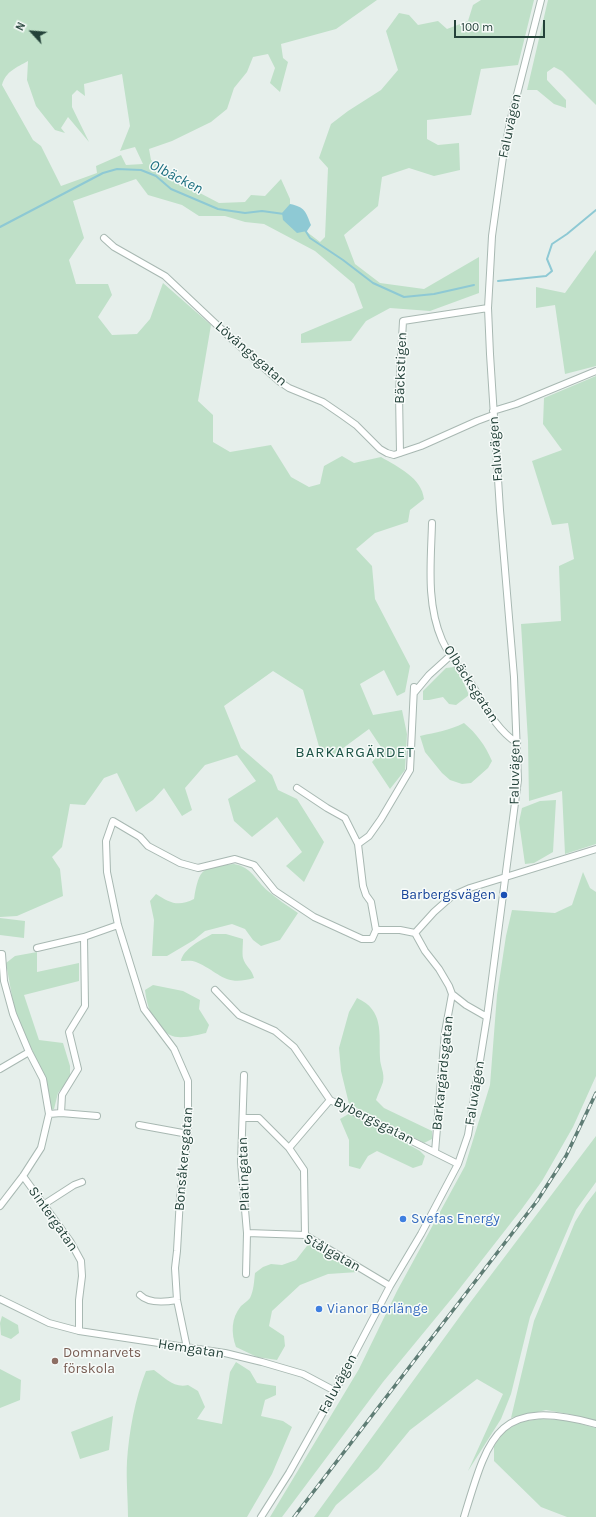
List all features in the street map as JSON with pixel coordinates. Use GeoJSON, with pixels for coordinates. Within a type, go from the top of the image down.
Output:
{"type":"FeatureCollection","features":[{"type":"Feature","properties":{"kind":"street","name":"Faluvägen"},"geometry":{"type":"LineString","coordinates":[[261,1517],[289,1473],[335,1392],[390,1286],[421,1234],[458,1164],[468,1135],[487,1017],[518,780],[514,677],[493,413],[488,308],[492,236],[503,157],[511,118],[541,0]]}},
{"type":"Feature","properties":{"kind":"street","name":"Lövängsgatan"},"geometry":{"type":"LineString","coordinates":[[104,238],[114,247],[164,276],[280,382],[289,388],[323,402],[356,426],[380,449],[394,455],[400,454]]}},
{"type":"Feature","properties":{"kind":"street","name":"Bäckstigen"},"geometry":{"type":"LineString","coordinates":[[400,454],[399,393],[403,321],[488,308]]}},
{"type":"Feature","properties":{"kind":"street"},"geometry":{"type":"LineString","coordinates":[[400,454],[493,413],[596,371]]}},
{"type":"Feature","properties":{"kind":"street","name":"Olbäcksgatan"},"geometry":{"type":"LineString","coordinates":[[432,522],[431,590],[433,616],[442,640],[450,656],[469,681],[487,710],[505,735],[516,743]]}},
{"type":"Feature","properties":{"kind":"street"},"geometry":{"type":"LineString","coordinates":[[358,844],[369,836],[381,819],[410,770],[414,690],[450,656]]}},
{"type":"Feature","properties":{"kind":"street"},"geometry":{"type":"LineString","coordinates":[[298,788],[326,808],[345,818],[358,844],[363,886],[366,895],[371,902],[376,930],[400,930],[415,933],[434,912],[452,896],[470,888],[596,849]]}},
{"type":"Feature","properties":{"kind":"street","name":"Bonsåkersgatan"},"geometry":{"type":"LineString","coordinates":[[187,1348],[177,1300],[174,1268],[177,1251],[180,1198],[188,1134],[188,1081],[174,1048],[144,1009],[118,925],[107,864],[106,841],[113,821],[140,837],[148,846],[180,863],[198,868],[235,859],[254,865],[275,891],[314,918],[362,939],[372,939],[376,930]]}},
{"type":"Feature","properties":{"kind":"street"},"geometry":{"type":"LineString","coordinates":[[38,948],[84,937],[118,925]]}},
{"type":"Feature","properties":{"kind":"street","name":"Barkargärdsgatan"},"geometry":{"type":"LineString","coordinates":[[415,933],[425,951],[450,986],[452,994],[445,1032],[434,1152]]}},
{"type":"Feature","properties":{"kind":"street"},"geometry":{"type":"LineString","coordinates":[[61,1113],[62,1095],[78,1069],[69,1032],[85,1006],[84,937]]}},
{"type":"Feature","properties":{"kind":"street","name":"Sintergatan"},"geometry":{"type":"LineString","coordinates":[[1,954],[4,981],[13,1014],[29,1052],[43,1079],[49,1114],[41,1148],[23,1176],[70,1241],[81,1260],[82,1276],[79,1300],[79,1331]]}},
{"type":"Feature","properties":{"kind":"street","name":"Bybergsgatan"},"geometry":{"type":"LineString","coordinates":[[215,990],[239,1015],[275,1031],[294,1046],[330,1100],[434,1152]]}},
{"type":"Feature","properties":{"kind":"street","name":"Barkargärdsgatan"},"geometry":{"type":"LineString","coordinates":[[452,994],[466,1005],[487,1017]]}},
{"type":"Feature","properties":{"kind":"street"},"geometry":{"type":"LineString","coordinates":[[0,1069],[29,1052]]}},
{"type":"Feature","properties":{"kind":"street","name":"Platingatan"},"geometry":{"type":"LineString","coordinates":[[244,1075],[244,1118],[241,1162],[247,1233],[246,1274]]}},
{"type":"Feature","properties":{"kind":"street"},"geometry":{"type":"LineString","coordinates":[[289,1148],[330,1100]]}},
{"type":"Feature","properties":{"kind":"street"},"geometry":{"type":"LineString","coordinates":[[49,1114],[61,1113],[97,1116]]}},
{"type":"Feature","properties":{"kind":"street"},"geometry":{"type":"LineString","coordinates":[[244,1118],[259,1118],[289,1148],[304,1170],[306,1235]]}},
{"type":"Feature","properties":{"kind":"street"},"geometry":{"type":"LineString","coordinates":[[139,1125],[188,1134]]}},
{"type":"Feature","properties":{"kind":"street"},"geometry":{"type":"LineString","coordinates":[[434,1152],[458,1164]]}},
{"type":"Feature","properties":{"kind":"street"},"geometry":{"type":"LineString","coordinates":[[0,1206],[23,1176]]}},
{"type":"Feature","properties":{"kind":"street"},"geometry":{"type":"LineString","coordinates":[[43,1205],[74,1185],[82,1182]]}},
{"type":"Feature","properties":{"kind":"street","name":"Stålgatan"},"geometry":{"type":"LineString","coordinates":[[247,1233],[306,1235],[390,1286]]}},
{"type":"Feature","properties":{"kind":"street"},"geometry":{"type":"LineString","coordinates":[[140,1295],[143,1298],[154,1301],[177,1300]]}},
{"type":"Feature","properties":{"kind":"street","name":"Hemgatan"},"geometry":{"type":"LineString","coordinates":[[0,1299],[49,1323],[79,1331],[225,1353],[303,1374],[335,1392]]}},
{"type":"Feature","properties":{"kind":"street"},"geometry":{"type":"LineString","coordinates":[[464,1517],[484,1455],[494,1438],[506,1425],[523,1418],[542,1415],[566,1417],[596,1424]]}},
{"type":"Feature","properties":{"kind":"green space"},"geometry":{"type":"Polygon","coordinates":[[[0,0],[377,0],[336,29],[281,44],[283,58],[288,62],[280,92],[270,83],[275,68],[268,54],[253,57],[247,72],[234,88],[227,109],[211,122],[172,141],[149,149],[151,160],[175,180],[219,203],[245,202],[251,195],[265,196],[281,179],[290,199],[290,219],[320,242],[325,237],[328,168],[319,158],[331,124],[381,90],[398,70],[386,31],[399,13],[409,15],[418,25],[438,21],[447,29],[468,21],[473,5],[481,0],[534,0],[518,65],[481,69],[471,115],[427,120],[427,139],[438,145],[459,143],[460,170],[434,176],[409,168],[382,177],[378,206],[344,235],[355,264],[380,283],[424,289],[479,257],[479,293],[430,311],[390,308],[366,321],[351,341],[301,343],[301,334],[363,308],[354,284],[315,251],[264,224],[245,222],[225,216],[199,216],[182,205],[148,195],[136,179],[73,201],[84,238],[69,260],[76,284],[108,284],[112,295],[98,317],[112,335],[137,334],[150,319],[163,283],[211,325],[198,401],[213,415],[213,442],[230,452],[271,445],[291,477],[309,487],[320,484],[324,466],[342,456],[354,463],[381,457],[408,474],[419,485],[424,499],[410,510],[408,522],[375,533],[356,549],[372,566],[375,599],[410,666],[405,692],[397,696],[384,670],[360,684],[373,715],[402,710],[407,734],[405,770],[390,789],[372,762],[383,750],[369,729],[335,754],[320,750],[303,690],[273,671],[224,706],[241,748],[272,775],[278,790],[297,799],[324,842],[304,882],[286,866],[302,852],[277,817],[252,837],[234,821],[228,799],[256,781],[237,755],[205,765],[185,788],[192,810],[182,816],[164,788],[153,800],[136,812],[117,773],[104,778],[85,805],[70,804],[62,847],[52,857],[60,869],[63,896],[17,916],[0,917],[0,0]],[[28,61],[9,73],[2,85],[33,140],[41,146],[61,186],[97,173],[96,166],[121,155],[126,165],[143,164],[135,147],[120,151],[130,126],[122,74],[84,84],[85,96],[77,90],[72,95],[72,107],[89,142],[68,117],[61,128],[65,133],[55,130],[36,106],[27,80],[28,61]]]}},
{"type":"Feature","properties":{"kind":"green space"},"geometry":{"type":"Polygon","coordinates":[[[548,0],[596,0],[596,105],[562,71],[554,67],[547,72],[547,80],[566,100],[566,108],[554,104],[537,90],[527,90],[548,0]]]}},
{"type":"Feature","properties":{"kind":"green space"},"geometry":{"type":"Polygon","coordinates":[[[596,250],[596,366],[565,374],[555,305],[536,308],[536,287],[565,293],[596,250]]]}},
{"type":"Feature","properties":{"kind":"green space"},"geometry":{"type":"Polygon","coordinates":[[[596,376],[596,844],[565,854],[562,791],[529,801],[528,741],[521,624],[561,621],[559,566],[574,559],[568,523],[552,525],[532,461],[562,450],[543,424],[544,398],[596,376]]]}},
{"type":"Feature","properties":{"kind":"green space"},"geometry":{"type":"Polygon","coordinates":[[[454,667],[461,677],[469,695],[456,705],[449,704],[443,697],[423,700],[423,691],[446,668],[454,667]]]}},
{"type":"Feature","properties":{"kind":"green space"},"geometry":{"type":"Polygon","coordinates":[[[464,723],[480,740],[492,761],[488,768],[471,783],[462,784],[450,780],[442,773],[425,752],[420,736],[448,730],[464,723]]]}},
{"type":"Feature","properties":{"kind":"green space"},"geometry":{"type":"Polygon","coordinates":[[[556,800],[553,852],[534,863],[525,864],[519,822],[522,808],[540,801],[556,800]]]}},
{"type":"Feature","properties":{"kind":"green space"},"geometry":{"type":"Polygon","coordinates":[[[234,864],[245,868],[253,874],[268,891],[298,913],[280,940],[261,946],[253,940],[245,929],[232,924],[205,931],[194,940],[167,956],[152,956],[154,920],[150,901],[156,894],[174,903],[183,903],[194,899],[198,881],[204,871],[215,866],[234,864]]]}},
{"type":"Feature","properties":{"kind":"green space"},"geometry":{"type":"Polygon","coordinates":[[[583,872],[590,888],[596,892],[596,1076],[573,1127],[542,1181],[521,1210],[453,1297],[383,1382],[282,1517],[270,1517],[359,1369],[397,1291],[465,1166],[490,1085],[497,995],[506,936],[512,910],[555,913],[572,905],[583,872]]]}},
{"type":"Feature","properties":{"kind":"green space"},"geometry":{"type":"Polygon","coordinates":[[[0,918],[25,921],[24,938],[0,935],[0,918]]]}},
{"type":"Feature","properties":{"kind":"green space"},"geometry":{"type":"Polygon","coordinates":[[[212,934],[226,934],[243,939],[243,958],[254,978],[236,981],[229,980],[196,962],[181,961],[182,957],[189,949],[212,934]]]}},
{"type":"Feature","properties":{"kind":"green space"},"geometry":{"type":"Polygon","coordinates":[[[37,952],[37,972],[79,963],[79,981],[24,995],[39,1040],[63,1043],[70,1066],[70,1078],[58,1093],[54,1109],[50,1110],[30,1050],[15,1013],[6,963],[15,956],[37,952]]]}},
{"type":"Feature","properties":{"kind":"green space"},"geometry":{"type":"Polygon","coordinates":[[[153,985],[183,991],[200,1000],[199,1009],[209,1025],[206,1033],[188,1037],[178,1037],[170,1035],[159,1027],[149,1010],[145,990],[153,985]]]}},
{"type":"Feature","properties":{"kind":"green space"},"geometry":{"type":"Polygon","coordinates":[[[357,998],[366,1003],[372,1009],[378,1023],[380,1061],[383,1073],[383,1082],[376,1100],[384,1108],[432,1131],[432,1139],[424,1143],[349,1104],[341,1071],[339,1048],[349,1012],[357,998]]]}},
{"type":"Feature","properties":{"kind":"green space"},"geometry":{"type":"Polygon","coordinates":[[[350,1113],[420,1151],[425,1156],[422,1165],[413,1168],[377,1151],[368,1156],[360,1169],[349,1166],[349,1140],[340,1119],[350,1113]]]}},
{"type":"Feature","properties":{"kind":"green space"},"geometry":{"type":"Polygon","coordinates":[[[596,1136],[596,1182],[576,1210],[530,1317],[511,1394],[501,1419],[468,1471],[503,1394],[477,1379],[410,1430],[378,1469],[336,1505],[328,1517],[314,1517],[466,1308],[596,1136]]]}},
{"type":"Feature","properties":{"kind":"green space"},"geometry":{"type":"Polygon","coordinates":[[[596,1191],[596,1422],[569,1414],[546,1410],[511,1418],[534,1321],[575,1222],[596,1191]]]}},
{"type":"Feature","properties":{"kind":"green space"},"geometry":{"type":"Polygon","coordinates":[[[310,1242],[336,1255],[358,1272],[328,1274],[300,1285],[272,1311],[269,1326],[284,1336],[285,1346],[277,1360],[257,1357],[236,1347],[233,1336],[235,1316],[241,1306],[250,1298],[255,1273],[263,1267],[271,1264],[282,1265],[296,1260],[310,1242]]]}},
{"type":"Feature","properties":{"kind":"green space"},"geometry":{"type":"Polygon","coordinates":[[[2,1316],[18,1325],[19,1333],[11,1339],[1,1335],[0,1323],[2,1316]]]}},
{"type":"Feature","properties":{"kind":"green space"},"geometry":{"type":"Polygon","coordinates":[[[236,1362],[250,1371],[257,1383],[276,1386],[276,1395],[265,1400],[261,1416],[283,1421],[292,1427],[272,1474],[247,1517],[128,1517],[127,1461],[129,1438],[133,1415],[146,1371],[154,1370],[174,1384],[183,1386],[188,1385],[198,1391],[205,1407],[197,1419],[222,1424],[230,1372],[236,1362]]]}},
{"type":"Feature","properties":{"kind":"green space"},"geometry":{"type":"Polygon","coordinates":[[[0,1369],[21,1380],[20,1400],[0,1408],[0,1369]]]}},
{"type":"Feature","properties":{"kind":"green space"},"geometry":{"type":"Polygon","coordinates":[[[113,1416],[109,1450],[80,1459],[71,1432],[113,1416]]]}},
{"type":"Feature","properties":{"kind":"green space"},"geometry":{"type":"Polygon","coordinates":[[[540,1419],[566,1420],[596,1428],[596,1517],[567,1517],[541,1507],[494,1461],[494,1446],[504,1432],[520,1422],[540,1419]]]}},
{"type":"Feature","properties":{"kind":"water"},"geometry":{"type":"Polygon","coordinates":[[[290,204],[299,207],[306,213],[311,225],[307,231],[297,233],[283,220],[282,213],[290,204]]]}},
{"type":"Feature","properties":{"kind":"waterway","name":"Olbäcken"},"geometry":{"type":"LineString","coordinates":[[0,227],[103,173],[117,169],[141,170],[156,176],[171,189],[218,209],[245,213],[262,211],[284,214]]}},
{"type":"Feature","properties":{"kind":"waterway"},"geometry":{"type":"LineString","coordinates":[[498,281],[546,276],[552,271],[547,259],[552,244],[567,234],[596,210]]}},
{"type":"Feature","properties":{"kind":"waterway"},"geometry":{"type":"LineString","coordinates":[[305,230],[310,238],[343,260],[373,283],[404,297],[434,294],[474,285]]}},
{"type":"Feature","properties":{"kind":"railway"},"geometry":{"type":"LineString","coordinates":[[294,1517],[537,1201],[566,1156],[596,1093]]}},
{"type":"Feature","properties":{"kind":"place","name":"Barbergsvägen"},"geometry":{"type":"Point","coordinates":[504,895]}},
{"type":"Feature","properties":{"kind":"place","name":"Svefas Energy"},"geometry":{"type":"Point","coordinates":[403,1219]}},
{"type":"Feature","properties":{"kind":"place","name":"Vianor Borlänge"},"geometry":{"type":"Point","coordinates":[319,1309]}},
{"type":"Feature","properties":{"kind":"place","name":"Domnarvets förskola"},"geometry":{"type":"Point","coordinates":[55,1361]}},
{"type":"Feature","properties":{"kind":"district","name":"BARKARGÄRDET"},"geometry":{"type":"Point","coordinates":[355,753]}}]}
